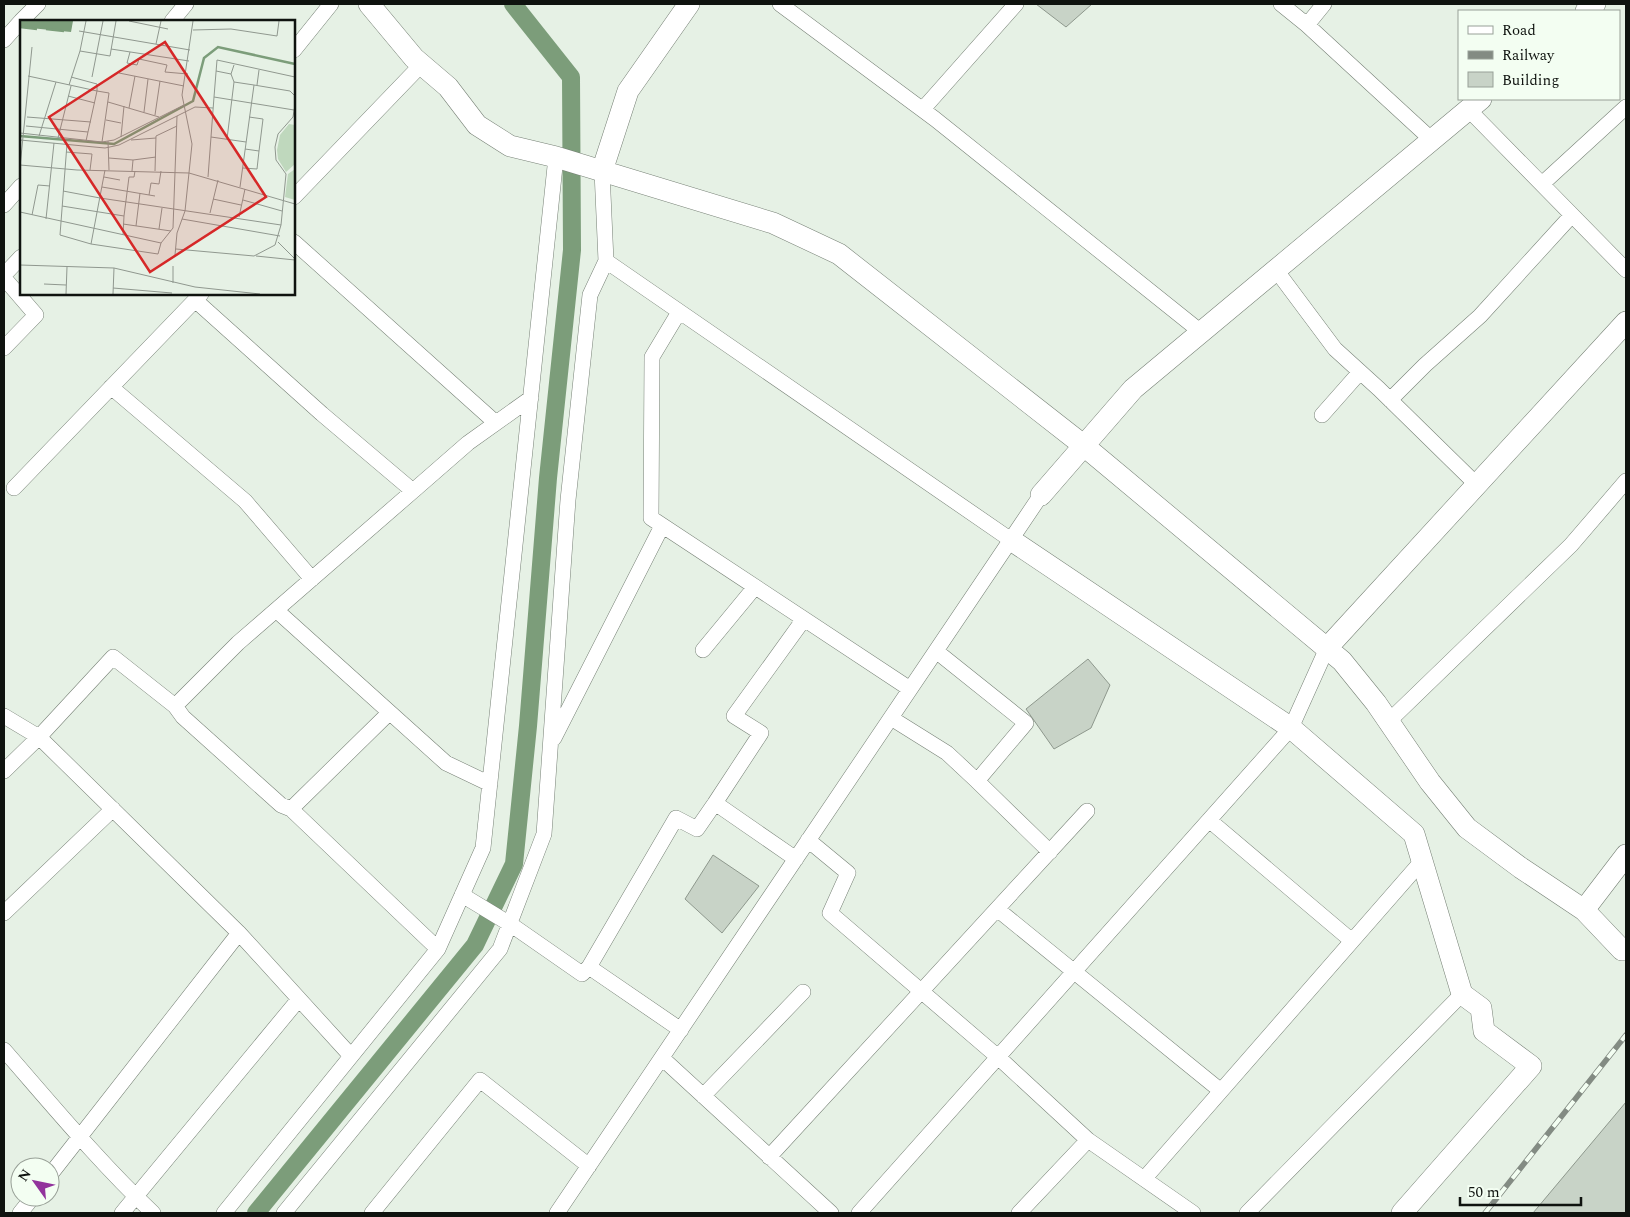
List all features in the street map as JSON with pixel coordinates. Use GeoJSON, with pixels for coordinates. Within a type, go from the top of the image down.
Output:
{"type":"FeatureCollection","features":[{"type":"Feature","properties":{"kind":"street"},"geometry":{"type":"LineString","coordinates":[[22,20],[38,4]]}},
{"type":"Feature","properties":{"kind":"street"},"geometry":{"type":"LineString","coordinates":[[173,20],[186,4]]}},
{"type":"Feature","properties":{"kind":"street"},"geometry":{"type":"LineString","coordinates":[[295,49],[331,4]]}},
{"type":"Feature","properties":{"kind":"street"},"geometry":{"type":"LineString","coordinates":[[369,4],[414,58],[448,86],[477,125],[510,146],[556,156],[774,223],[839,254],[1083,445],[1342,661],[1430,782],[1467,828],[1521,868],[1584,910],[1622,950]]}},
{"type":"Feature","properties":{"kind":"street"},"geometry":{"type":"LineString","coordinates":[[284,1213],[500,949],[544,834],[568,500],[590,295],[606,261],[602,171],[628,90],[689,4]]}},
{"type":"Feature","properties":{"kind":"street"},"geometry":{"type":"LineString","coordinates":[[780,4],[923,109],[1201,332]]}},
{"type":"Feature","properties":{"kind":"street"},"geometry":{"type":"LineString","coordinates":[[923,109],[1014,4]]}},
{"type":"Feature","properties":{"kind":"street"},"geometry":{"type":"LineString","coordinates":[[1281,4],[1307,25],[1432,140]]}},
{"type":"Feature","properties":{"kind":"street"},"geometry":{"type":"LineString","coordinates":[[1307,25],[1324,4]]}},
{"type":"Feature","properties":{"kind":"street"},"geometry":{"type":"LineString","coordinates":[[4,40],[20,22]]}},
{"type":"Feature","properties":{"kind":"street"},"geometry":{"type":"LineString","coordinates":[[295,197],[422,64]]}},
{"type":"Feature","properties":{"kind":"street"},"geometry":{"type":"LineString","coordinates":[[557,1213],[1041,495],[1133,388],[1475,104],[1542,184],[1626,270]]}},
{"type":"Feature","properties":{"kind":"street"},"geometry":{"type":"LineString","coordinates":[[1542,184],[1626,107]]}},
{"type":"Feature","properties":{"kind":"street"},"geometry":{"type":"LineString","coordinates":[[224,1213],[438,949],[483,848],[556,156]]}},
{"type":"Feature","properties":{"kind":"street"},"geometry":{"type":"LineString","coordinates":[[4,204],[20,187]]}},
{"type":"Feature","properties":{"kind":"street"},"geometry":{"type":"LineString","coordinates":[[1390,400],[1425,365],[1480,316],[1572,215]]}},
{"type":"Feature","properties":{"kind":"street"},"geometry":{"type":"LineString","coordinates":[[295,243],[496,423]]}},
{"type":"Feature","properties":{"kind":"street"},"geometry":{"type":"LineString","coordinates":[[4,348],[36,314],[4,277],[20,258]]}},
{"type":"Feature","properties":{"kind":"street"},"geometry":{"type":"LineString","coordinates":[[606,261],[1010,540],[1291,728],[1414,834],[1462,994],[1481,1008],[1484,1032],[1531,1066],[1402,1213]]}},
{"type":"Feature","properties":{"kind":"street"},"geometry":{"type":"LineString","coordinates":[[1276,270],[1335,349],[1477,484]]}},
{"type":"Feature","properties":{"kind":"street"},"geometry":{"type":"LineString","coordinates":[[14,488],[198,297],[322,414],[413,491]]}},
{"type":"Feature","properties":{"kind":"street"},"geometry":{"type":"LineString","coordinates":[[679,312],[652,357],[651,518],[910,689]]}},
{"type":"Feature","properties":{"kind":"street"},"geometry":{"type":"LineString","coordinates":[[859,1213],[1291,728],[1327,648],[1626,322]]}},
{"type":"Feature","properties":{"kind":"street"},"geometry":{"type":"LineString","coordinates":[[1322,415],[1360,372]]}},
{"type":"Feature","properties":{"kind":"street"},"geometry":{"type":"LineString","coordinates":[[111,388],[245,501],[312,579]]}},
{"type":"Feature","properties":{"kind":"street"},"geometry":{"type":"LineString","coordinates":[[175,706],[238,643],[468,443],[531,398]]}},
{"type":"Feature","properties":{"kind":"street"},"geometry":{"type":"LineString","coordinates":[[1388,722],[1571,545],[1626,481]]}},
{"type":"Feature","properties":{"kind":"street"},"geometry":{"type":"LineString","coordinates":[[550,744],[662,526]]}},
{"type":"Feature","properties":{"kind":"street"},"geometry":{"type":"LineString","coordinates":[[703,650],[755,587]]}},
{"type":"Feature","properties":{"kind":"street"},"geometry":{"type":"LineString","coordinates":[[276,610],[446,763],[490,784]]}},
{"type":"Feature","properties":{"kind":"street"},"geometry":{"type":"LineString","coordinates":[[462,895],[510,924],[582,974],[589,967],[676,818],[696,829],[761,733],[734,716],[804,619]]}},
{"type":"Feature","properties":{"kind":"street"},"geometry":{"type":"LineString","coordinates":[[936,650],[1026,723],[977,781]]}},
{"type":"Feature","properties":{"kind":"street"},"geometry":{"type":"LineString","coordinates":[[4,771],[39,737],[113,657],[175,706],[183,717],[281,805],[291,809],[438,949]]}},
{"type":"Feature","properties":{"kind":"street"},"geometry":{"type":"LineString","coordinates":[[291,809],[389,713]]}},
{"type":"Feature","properties":{"kind":"street"},"geometry":{"type":"LineString","coordinates":[[4,716],[39,737],[239,933],[351,1056]]}},
{"type":"Feature","properties":{"kind":"street"},"geometry":{"type":"LineString","coordinates":[[890,718],[947,753],[1050,852]]}},
{"type":"Feature","properties":{"kind":"street"},"geometry":{"type":"LineString","coordinates":[[715,803],[796,859]]}},
{"type":"Feature","properties":{"kind":"street"},"geometry":{"type":"LineString","coordinates":[[4,913],[113,810]]}},
{"type":"Feature","properties":{"kind":"street"},"geometry":{"type":"LineString","coordinates":[[769,1157],[1087,811]]}},
{"type":"Feature","properties":{"kind":"street"},"geometry":{"type":"LineString","coordinates":[[1209,820],[1352,942]]}},
{"type":"Feature","properties":{"kind":"street"},"geometry":{"type":"LineString","coordinates":[[808,840],[848,873],[830,913],[998,1058],[1088,1140],[1192,1213]]}},
{"type":"Feature","properties":{"kind":"street"},"geometry":{"type":"LineString","coordinates":[[1584,910],[1626,856]]}},
{"type":"Feature","properties":{"kind":"street"},"geometry":{"type":"LineString","coordinates":[[1144,1179],[1422,861]]}},
{"type":"Feature","properties":{"kind":"street"},"geometry":{"type":"LineString","coordinates":[[998,909],[1222,1091]]}},
{"type":"Feature","properties":{"kind":"street"},"geometry":{"type":"LineString","coordinates":[[60,1162],[239,933]]}},
{"type":"Feature","properties":{"kind":"street"},"geometry":{"type":"LineString","coordinates":[[589,967],[681,1030]]}},
{"type":"Feature","properties":{"kind":"street"},"geometry":{"type":"LineString","coordinates":[[703,1096],[803,992]]}},
{"type":"Feature","properties":{"kind":"street"},"geometry":{"type":"LineString","coordinates":[[1247,1213],[1462,994]]}},
{"type":"Feature","properties":{"kind":"street"},"geometry":{"type":"LineString","coordinates":[[122,1213],[299,999]]}},
{"type":"Feature","properties":{"kind":"street"},"geometry":{"type":"LineString","coordinates":[[4,1050],[80,1136],[153,1213]]}},
{"type":"Feature","properties":{"kind":"street"},"geometry":{"type":"LineString","coordinates":[[662,1058],[831,1213]]}},
{"type":"Feature","properties":{"kind":"street"},"geometry":{"type":"LineString","coordinates":[[372,1213],[480,1080],[589,1166]]}},
{"type":"Feature","properties":{"kind":"street"},"geometry":{"type":"LineString","coordinates":[[1019,1213],[1088,1140]]}},
{"type":"Feature","properties":{"kind":"building"},"geometry":{"type":"Polygon","coordinates":[[[1036,4],[1092,4],[1066,27],[1036,4]]]}},
{"type":"Feature","properties":{"kind":"building"},"geometry":{"type":"Polygon","coordinates":[[[1088,659],[1110,685],[1091,728],[1054,749],[1026,709],[1088,659]]]}},
{"type":"Feature","properties":{"kind":"building"},"geometry":{"type":"Polygon","coordinates":[[[713,855],[759,886],[722,933],[685,899],[713,855]]]}},
{"type":"Feature","properties":{"kind":"building"},"geometry":{"type":"Polygon","coordinates":[[[1626,1102],[1626,1213],[1533,1213],[1626,1102]]]}},
{"type":"Feature","properties":{"kind":"waterway"},"geometry":{"type":"LineString","coordinates":[[256,1213],[475,945],[514,864],[528,726],[548,478],[572,250],[571,77],[513,4]]}},
{"type":"Feature","properties":{"kind":"railway"},"geometry":{"type":"LineString","coordinates":[[1485,1213],[1626,1035]]}}]}
